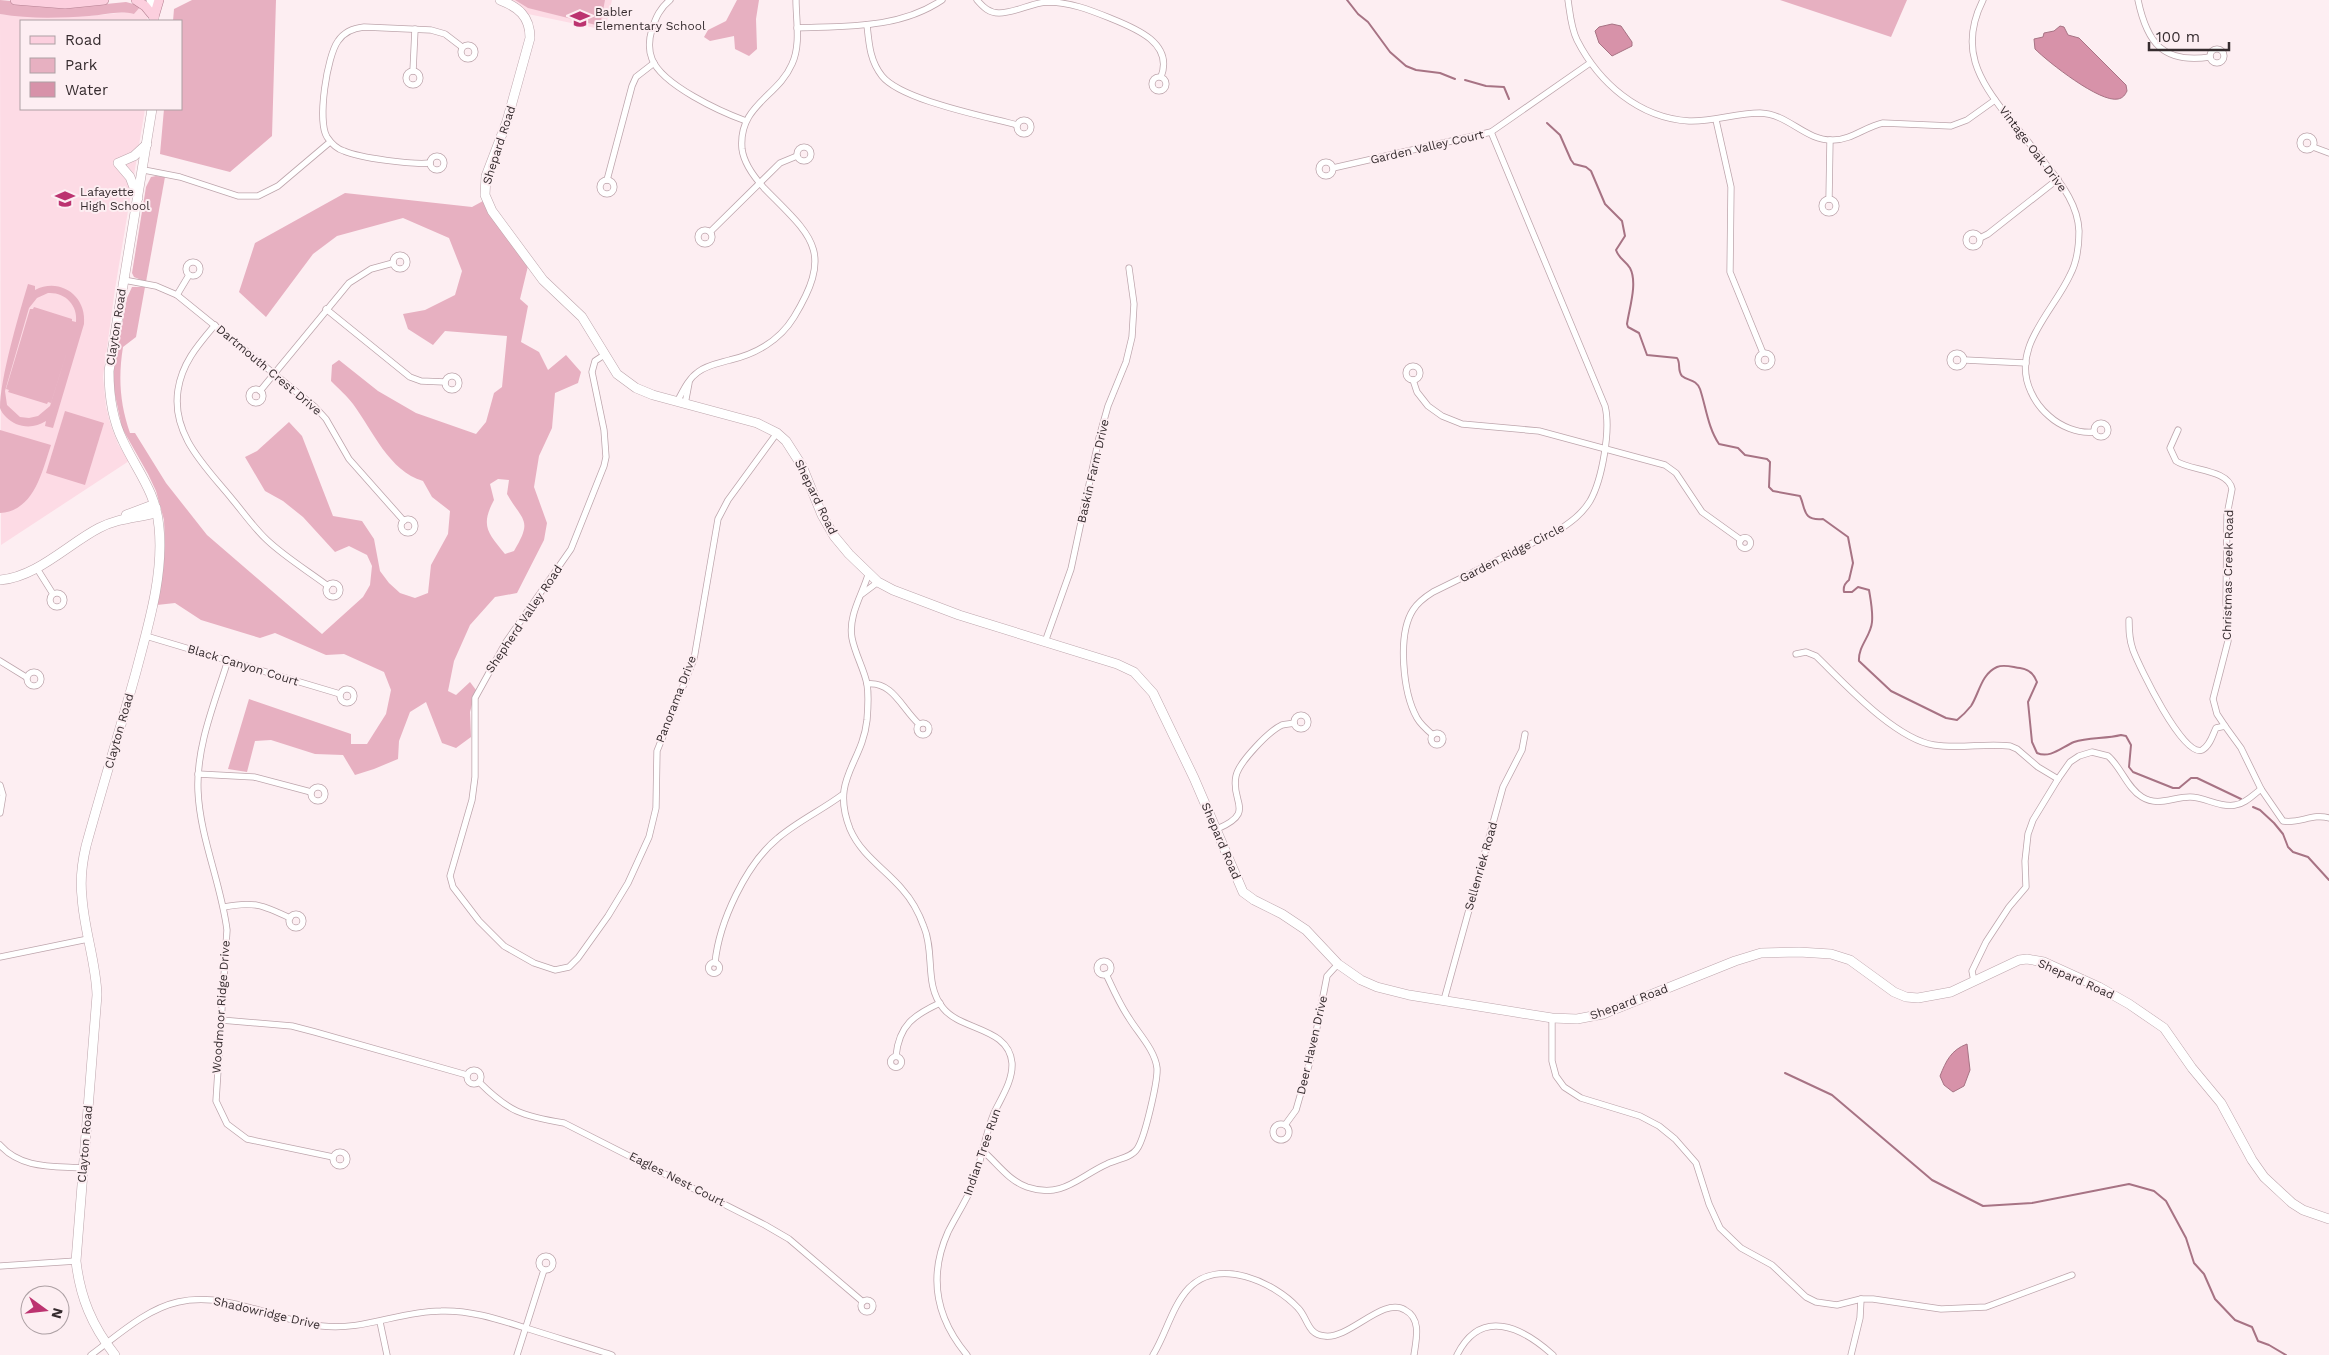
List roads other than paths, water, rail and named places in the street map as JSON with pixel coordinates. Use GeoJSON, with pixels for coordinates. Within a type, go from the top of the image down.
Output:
{"type":"FeatureCollection","features":[{"type":"Feature","properties":{"kind":"main road"},"geometry":{"type":"LineString","coordinates":[[15,0],[65,4],[104,0]]}},
{"type":"Feature","properties":{"kind":"main road"},"geometry":{"type":"LineString","coordinates":[[136,0],[145,6],[154,19]]}},
{"type":"Feature","properties":{"kind":"main road"},"geometry":{"type":"LineString","coordinates":[[154,19],[159,0]]}},
{"type":"Feature","properties":{"kind":"street"},"geometry":{"type":"LineString","coordinates":[[151,0],[154,19]]}},
{"type":"Feature","properties":{"kind":"street","name":"Shepard Road"},"geometry":{"type":"LineString","coordinates":[[500,0],[522,12],[529,24],[530,38],[507,121],[486,176],[485,195],[492,211],[538,274],[582,317],[617,374],[628,383],[653,395],[757,423],[776,433],[786,441],[802,466],[822,515],[834,536],[868,575],[878,582],[932,605],[1131,670],[1145,682],[1153,693],[1217,829],[1244,892],[1254,900],[1282,914],[1306,930],[1350,974],[1377,987],[1552,1018],[1576,1020],[1603,1014],[1735,961],[1760,953],[1815,952],[1850,960],[1894,992],[1923,998],[1943,994],[2019,960],[2037,960],[2099,987],[2164,1028],[2192,1068],[2221,1103],[2252,1160],[2264,1177],[2292,1203],[2303,1210],[2329,1219]]}},
{"type":"Feature","properties":{"kind":"street"},"geometry":{"type":"LineString","coordinates":[[670,0],[658,12],[651,32],[649,48],[654,63],[660,71],[698,100],[721,112],[746,121]]}},
{"type":"Feature","properties":{"kind":"street"},"geometry":{"type":"LineString","coordinates":[[681,403],[684,386],[689,384],[692,377],[700,370],[748,356],[777,337],[795,316],[811,282],[815,253],[806,231],[760,183],[750,170],[742,149],[742,136],[751,111],[792,64],[796,50],[796,0]]}},
{"type":"Feature","properties":{"kind":"street"},"geometry":{"type":"LineString","coordinates":[[797,28],[867,25],[904,18],[942,0]]}},
{"type":"Feature","properties":{"kind":"street"},"geometry":{"type":"LineString","coordinates":[[977,0],[988,11],[998,13],[1047,2],[1076,5],[1132,27],[1150,38],[1158,46],[1164,66],[1161,77]]}},
{"type":"Feature","properties":{"kind":"street"},"geometry":{"type":"LineString","coordinates":[[1568,0],[1576,39],[1590,62],[1616,91],[1649,111],[1688,121],[1716,120],[1759,113],[1770,114],[1792,123],[1810,136],[1830,140],[1846,138],[1873,125],[1883,123],[1951,126],[1967,120],[1995,100]]}},
{"type":"Feature","properties":{"kind":"street","name":"Vintage Oak Drive"},"geometry":{"type":"LineString","coordinates":[[1982,0],[1972,30],[1973,56],[1983,83],[2066,190],[2078,218],[2078,248],[2070,276],[2029,344],[2026,379],[2036,402],[2046,414],[2059,423],[2077,431],[2094,432]]}},
{"type":"Feature","properties":{"kind":"street"},"geometry":{"type":"LineString","coordinates":[[2138,0],[2145,29],[2157,46],[2183,58],[2210,57]]}},
{"type":"Feature","properties":{"kind":"street"},"geometry":{"type":"LineString","coordinates":[[867,25],[872,59],[882,76],[896,89],[914,96],[1017,125]]}},
{"type":"Feature","properties":{"kind":"street"},"geometry":{"type":"LineString","coordinates":[[430,163],[414,164],[352,154],[340,150],[330,142],[324,132],[322,118],[332,53],[339,40],[349,31],[360,27],[431,30],[445,34],[462,47]]}},
{"type":"Feature","properties":{"kind":"street"},"geometry":{"type":"LineString","coordinates":[[413,71],[415,29]]}},
{"type":"Feature","properties":{"kind":"street","name":"Garden Valley Court"},"geometry":{"type":"LineString","coordinates":[[1332,168],[1491,132],[1590,62]]}},
{"type":"Feature","properties":{"kind":"street"},"geometry":{"type":"LineString","coordinates":[[608,180],[632,86],[636,78],[654,63]]}},
{"type":"Feature","properties":{"kind":"street","name":"Clayton Road"},"geometry":{"type":"LineString","coordinates":[[115,1355],[106,1344],[89,1315],[83,1299],[76,1260],[97,994],[81,888],[86,846],[146,636],[160,549],[159,527],[147,482],[120,434],[111,403],[109,371],[144,170],[152,110]]}},
{"type":"Feature","properties":{"kind":"street"},"geometry":{"type":"LineString","coordinates":[[1716,120],[1731,187],[1730,272],[1763,353]]}},
{"type":"Feature","properties":{"kind":"street","name":"Garden Ridge Circle"},"geometry":{"type":"LineString","coordinates":[[1433,735],[1417,719],[1403,666],[1406,627],[1413,610],[1424,598],[1433,592],[1571,523],[1590,502],[1606,448],[1608,428],[1605,406],[1491,132]]}},
{"type":"Feature","properties":{"kind":"street"},"geometry":{"type":"LineString","coordinates":[[1829,199],[1830,140]]}},
{"type":"Feature","properties":{"kind":"street"},"geometry":{"type":"LineString","coordinates":[[144,170],[180,177],[238,196],[258,196],[278,186],[330,142]]}},
{"type":"Feature","properties":{"kind":"street"},"geometry":{"type":"LineString","coordinates":[[139,198],[130,178],[118,163],[134,156],[148,144]]}},
{"type":"Feature","properties":{"kind":"street"},"geometry":{"type":"LineString","coordinates":[[2313,147],[2329,153]]}},
{"type":"Feature","properties":{"kind":"street"},"geometry":{"type":"LineString","coordinates":[[710,232],[786,159],[797,156]]}},
{"type":"Feature","properties":{"kind":"street"},"geometry":{"type":"LineString","coordinates":[[1980,238],[1988,234],[2058,179]]}},
{"type":"Feature","properties":{"kind":"street"},"geometry":{"type":"LineString","coordinates":[[260,390],[345,287],[371,269],[393,263]]}},
{"type":"Feature","properties":{"kind":"street","name":"Baskin Farm Drive"},"geometry":{"type":"LineString","coordinates":[[1045,642],[1071,568],[1099,438],[1108,406],[1126,362],[1132,337],[1134,304],[1129,268]]}},
{"type":"Feature","properties":{"kind":"street"},"geometry":{"type":"LineString","coordinates":[[177,295],[189,275]]}},
{"type":"Feature","properties":{"kind":"street","name":"Dartmouth Crest Drive"},"geometry":{"type":"LineString","coordinates":[[124,280],[156,286],[177,295],[321,412],[349,458],[404,521]]}},
{"type":"Feature","properties":{"kind":"street"},"geometry":{"type":"LineString","coordinates":[[326,309],[410,377],[421,381],[445,382]]}},
{"type":"Feature","properties":{"kind":"street"},"geometry":{"type":"LineString","coordinates":[[215,325],[190,356],[180,377],[177,400],[178,417],[183,434],[200,460],[262,535],[328,586]]}},
{"type":"Feature","properties":{"kind":"street","name":"Shepherd Valley Road"},"geometry":{"type":"LineString","coordinates":[[546,967],[524,958],[496,939],[479,921],[453,887],[450,876],[472,800],[475,698],[506,642],[571,549],[604,466],[606,457],[604,430],[592,372],[595,361],[604,355]]}},
{"type":"Feature","properties":{"kind":"street"},"geometry":{"type":"LineString","coordinates":[[1964,360],[2026,363]]}},
{"type":"Feature","properties":{"kind":"street"},"geometry":{"type":"LineString","coordinates":[[1413,380],[1416,392],[1428,406],[1454,422],[1475,427],[1539,431],[1669,467],[1676,473],[1702,512],[1741,540]]}},
{"type":"Feature","properties":{"kind":"street","name":"Christmas Creek Road"},"geometry":{"type":"LineString","coordinates":[[2178,430],[2170,448],[2176,462],[2222,477],[2231,485],[2232,489],[2227,515],[2226,602],[2228,640],[2213,699],[2217,714],[2225,726]]}},
{"type":"Feature","properties":{"kind":"street","name":"Panorama Drive"},"geometry":{"type":"LineString","coordinates":[[546,967],[561,970],[569,967],[578,958],[608,916],[640,859],[656,808],[657,751],[694,658],[718,518],[728,500],[776,433]]}},
{"type":"Feature","properties":{"kind":"street"},"geometry":{"type":"LineString","coordinates":[[0,580],[11,578],[36,567],[84,536],[124,517],[128,513],[150,506],[155,509]]}},
{"type":"Feature","properties":{"kind":"street"},"geometry":{"type":"LineString","coordinates":[[36,567],[53,594]]}},
{"type":"Feature","properties":{"kind":"street"},"geometry":{"type":"LineString","coordinates":[[715,963],[730,910],[742,883],[757,860],[777,838],[842,795],[867,722],[867,684],[852,637],[855,609],[868,575]]}},
{"type":"Feature","properties":{"kind":"street"},"geometry":{"type":"LineString","coordinates":[[862,594],[878,582]]}},
{"type":"Feature","properties":{"kind":"street"},"geometry":{"type":"LineString","coordinates":[[2129,620],[2129,634],[2138,662],[2171,723],[2191,748],[2203,749],[2208,745],[2216,728],[2225,726],[2241,748],[2261,789],[2283,821],[2292,822],[2321,816],[2329,818]]}},
{"type":"Feature","properties":{"kind":"street","name":"Black Canyon Court"},"geometry":{"type":"LineString","coordinates":[[146,636],[340,694]]}},
{"type":"Feature","properties":{"kind":"street"},"geometry":{"type":"LineString","coordinates":[[1796,654],[1806,652],[1816,656],[1872,710],[1920,741],[1940,746],[2010,746],[2058,779]]}},
{"type":"Feature","properties":{"kind":"street","name":"Woodmoor Ridge Drive"},"geometry":{"type":"LineString","coordinates":[[228,660],[203,742],[198,774],[200,808],[224,907],[227,953],[214,1095],[220,1113],[227,1124],[238,1134],[255,1143],[333,1157]]}},
{"type":"Feature","properties":{"kind":"street"},"geometry":{"type":"LineString","coordinates":[[0,661],[26,677]]}},
{"type":"Feature","properties":{"kind":"street"},"geometry":{"type":"LineString","coordinates":[[867,684],[875,683],[886,686],[910,716],[919,724]]}},
{"type":"Feature","properties":{"kind":"street"},"geometry":{"type":"LineString","coordinates":[[1217,829],[1232,822],[1238,814],[1240,803],[1235,783],[1238,769],[1257,746],[1283,725],[1294,723]]}},
{"type":"Feature","properties":{"kind":"street","name":"Sellenriek Road"},"geometry":{"type":"LineString","coordinates":[[1444,1000],[1503,787],[1522,750],[1525,734]]}},
{"type":"Feature","properties":{"kind":"street"},"geometry":{"type":"LineString","coordinates":[[1974,981],[1972,971],[1986,942],[2009,907],[2026,887],[2025,861],[2028,834],[2033,820],[2070,762],[2079,756],[2092,752],[2108,756],[2132,789],[2148,800],[2159,802],[2192,797],[2234,806],[2244,802],[2261,789]]}},
{"type":"Feature","properties":{"kind":"street"},"geometry":{"type":"LineString","coordinates":[[198,774],[254,777],[311,792]]}},
{"type":"Feature","properties":{"kind":"street"},"geometry":{"type":"LineString","coordinates":[[0,785],[3,795],[0,813]]}},
{"type":"Feature","properties":{"kind":"street","name":"Indian Tree Run"},"geometry":{"type":"LineString","coordinates":[[842,795],[848,822],[856,841],[869,857],[901,888],[920,916],[929,944],[932,982],[943,1009],[958,1020],[994,1036],[1004,1045],[1011,1057],[1010,1079],[994,1114],[971,1188],[948,1232],[940,1255],[937,1277],[938,1295],[943,1317],[949,1332],[967,1355]]}},
{"type":"Feature","properties":{"kind":"street"},"geometry":{"type":"LineString","coordinates":[[224,907],[257,904],[290,918]]}},
{"type":"Feature","properties":{"kind":"street"},"geometry":{"type":"LineString","coordinates":[[0,957],[88,938]]}},
{"type":"Feature","properties":{"kind":"street","name":"Deer Haven Drive"},"geometry":{"type":"LineString","coordinates":[[1285,1126],[1296,1110],[1311,1058],[1328,976],[1338,964]]}},
{"type":"Feature","properties":{"kind":"street"},"geometry":{"type":"LineString","coordinates":[[983,1151],[1015,1181],[1028,1187],[1050,1191],[1070,1186],[1106,1164],[1137,1150],[1151,1104],[1157,1068],[1146,1042],[1128,1017],[1106,974]]}},
{"type":"Feature","properties":{"kind":"street"},"geometry":{"type":"LineString","coordinates":[[896,1056],[900,1038],[909,1022],[917,1013],[940,1003]]}},
{"type":"Feature","properties":{"kind":"street"},"geometry":{"type":"LineString","coordinates":[[1552,1018],[1552,1061],[1556,1076],[1564,1087],[1582,1098],[1640,1116],[1659,1126],[1675,1139],[1696,1162],[1715,1220],[1731,1240],[1772,1266],[1806,1297],[1816,1302],[1837,1305],[1861,1299],[1885,1300],[1941,1309],[1986,1307],[2072,1275]]}},
{"type":"Feature","properties":{"kind":"street","name":"Eagles Nest Court"},"geometry":{"type":"LineString","coordinates":[[221,1020],[292,1026],[467,1075]]}},
{"type":"Feature","properties":{"kind":"street","name":"Eagles Nest Court"},"geometry":{"type":"LineString","coordinates":[[467,1075],[470,1071],[476,1070],[480,1075],[479,1082]]}},
{"type":"Feature","properties":{"kind":"street","name":"Eagles Nest Court"},"geometry":{"type":"LineString","coordinates":[[467,1075],[467,1079],[471,1084],[479,1082]]}},
{"type":"Feature","properties":{"kind":"street","name":"Eagles Nest Court"},"geometry":{"type":"LineString","coordinates":[[479,1082],[496,1098],[516,1112],[528,1117],[564,1123],[766,1225],[789,1239],[863,1302]]}},
{"type":"Feature","properties":{"kind":"street"},"geometry":{"type":"LineString","coordinates":[[0,1145],[8,1154],[26,1164],[82,1168]]}},
{"type":"Feature","properties":{"kind":"street"},"geometry":{"type":"LineString","coordinates":[[0,1266],[76,1260]]}},
{"type":"Feature","properties":{"kind":"street"},"geometry":{"type":"LineString","coordinates":[[518,1355],[544,1270]]}},
{"type":"Feature","properties":{"kind":"street"},"geometry":{"type":"LineString","coordinates":[[1153,1355],[1190,1287],[1200,1280],[1216,1274],[1234,1273],[1247,1276],[1291,1301],[1300,1310],[1307,1326],[1313,1332],[1324,1336],[1344,1331],[1390,1308],[1402,1308],[1411,1314],[1416,1324],[1414,1355]]}},
{"type":"Feature","properties":{"kind":"street","name":"Shadowridge Drive"},"geometry":{"type":"LineString","coordinates":[[91,1355],[158,1309],[176,1302],[194,1299],[230,1302],[321,1326],[348,1327],[380,1322],[415,1313],[452,1311],[480,1315],[612,1355]]}},
{"type":"Feature","properties":{"kind":"street"},"geometry":{"type":"LineString","coordinates":[[1851,1355],[1860,1318],[1861,1299]]}},
{"type":"Feature","properties":{"kind":"street"},"geometry":{"type":"LineString","coordinates":[[380,1322],[387,1355]]}},
{"type":"Feature","properties":{"kind":"street"},"geometry":{"type":"LineString","coordinates":[[1457,1355],[1467,1339],[1477,1330],[1496,1326],[1522,1332],[1536,1340],[1553,1355]]}},
{"type":"Feature","properties":{"kind":"water"},"geometry":{"type":"Polygon","coordinates":[[[1612,24],[1621,26],[1632,42],[1632,46],[1612,56],[1599,43],[1595,31],[1599,27],[1612,24]]]}},
{"type":"Feature","properties":{"kind":"water"},"geometry":{"type":"Polygon","coordinates":[[[2060,26],[2064,27],[2068,35],[2079,38],[2126,85],[2127,91],[2124,96],[2118,99],[2110,99],[2099,95],[2062,72],[2035,49],[2034,39],[2043,37],[2044,33],[2054,31],[2060,26]]]}},
{"type":"Feature","properties":{"kind":"water"},"geometry":{"type":"Polygon","coordinates":[[[1967,1044],[1970,1070],[1964,1086],[1953,1092],[1944,1085],[1940,1076],[1950,1057],[1957,1049],[1967,1044]]]}},
{"type":"Feature","properties":{"kind":"waterway"},"geometry":{"type":"LineString","coordinates":[[1347,0],[1358,14],[1368,22],[1390,52],[1406,66],[1416,70],[1440,73],[1455,79]]}},
{"type":"Feature","properties":{"kind":"waterway"},"geometry":{"type":"LineString","coordinates":[[1465,80],[1486,86],[1504,87],[1509,99]]}},
{"type":"Feature","properties":{"kind":"waterway"},"geometry":{"type":"LineString","coordinates":[[1547,123],[1560,135],[1574,164],[1586,167],[1591,171],[1605,204],[1622,221],[1625,236],[1616,250],[1630,268],[1633,281],[1627,324],[1628,327],[1639,333],[1647,355],[1677,358],[1682,376],[1694,382],[1700,389],[1710,424],[1719,444],[1738,448],[1745,455],[1767,459],[1770,462],[1769,487],[1773,491],[1800,496],[1808,516],[1823,519],[1848,537],[1853,563],[1844,592],[1852,592],[1858,587],[1869,590],[1872,610],[1871,627],[1860,651],[1859,661],[1891,691],[1946,718],[1957,720],[1971,706],[1984,679],[1992,670],[2002,666],[2026,669],[2037,682],[2028,702],[2032,742],[2037,753],[2047,755],[2079,740],[2126,736],[2131,745],[2129,767],[2133,772],[2173,788],[2179,788],[2191,778],[2197,778],[2241,799]]}},
{"type":"Feature","properties":{"kind":"waterway"},"geometry":{"type":"LineString","coordinates":[[2253,807],[2260,810],[2274,823],[2293,852],[2308,857],[2329,880]]}},
{"type":"Feature","properties":{"kind":"waterway"},"geometry":{"type":"LineString","coordinates":[[1785,1073],[1832,1095],[1932,1180],[1983,1206],[2032,1203],[2129,1184],[2154,1191],[2166,1201],[2186,1238],[2194,1263],[2204,1274],[2215,1299],[2235,1320],[2252,1327],[2258,1341],[2286,1355]]}},
{"type":"Feature","properties":{"kind":"place","name":"Babler Elementary School"},"geometry":{"type":"Point","coordinates":[580,19]}},
{"type":"Feature","properties":{"kind":"place","name":"Lafayette High School"},"geometry":{"type":"Point","coordinates":[65,199]}}]}
